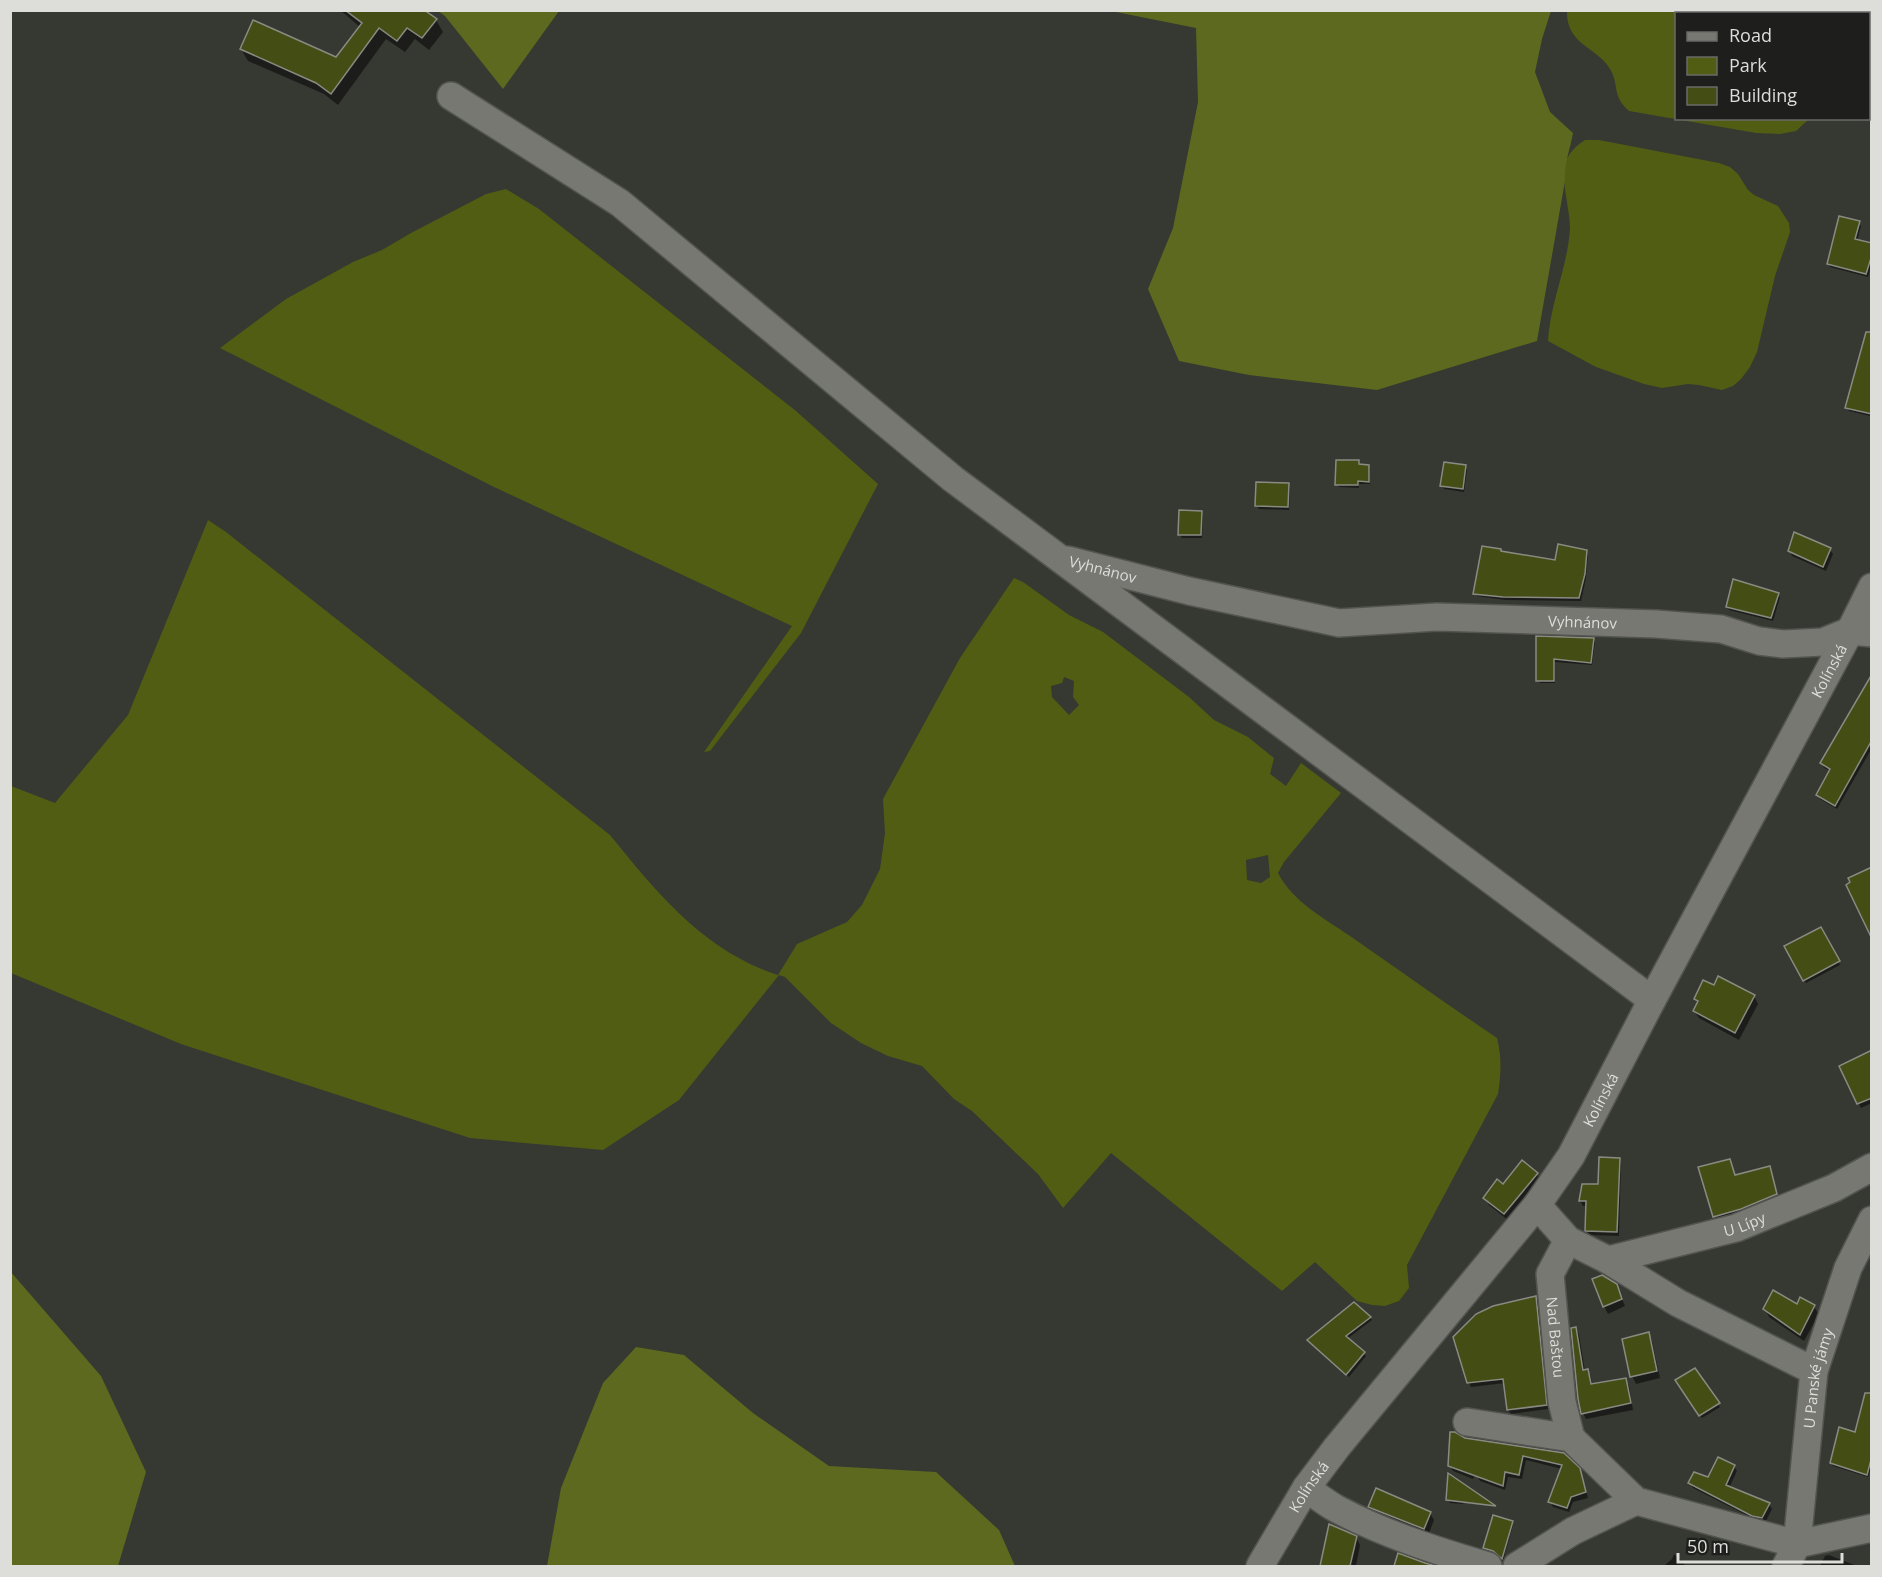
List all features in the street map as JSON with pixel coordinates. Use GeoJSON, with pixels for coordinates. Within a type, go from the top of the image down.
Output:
{"type":"FeatureCollection","features":[{"type":"Feature","properties":{"kind":"street"},"geometry":{"type":"LineString","coordinates":[[451,96],[620,203],[953,479],[1055,556]]}},
{"type":"Feature","properties":{"kind":"street","name":"Vyhnánov"},"geometry":{"type":"LineString","coordinates":[[1055,556],[1189,591],[1339,623],[1437,617],[1656,624],[1720,629],[1759,641],[1783,644],[1823,642],[1861,632]]}},
{"type":"Feature","properties":{"kind":"street","name":"Vyhnánov"},"geometry":{"type":"LineString","coordinates":[[1055,556],[1652,1000]]}},
{"type":"Feature","properties":{"kind":"street","name":"Kolínská"},"geometry":{"type":"LineString","coordinates":[[1260,1566],[1306,1488],[1337,1447],[1537,1205],[1571,1156],[1652,1000],[1861,632],[1872,587]]}},
{"type":"Feature","properties":{"kind":"street","name":"U Lípy"},"geometry":{"type":"LineString","coordinates":[[1608,1260],[1736,1228],[1834,1188],[1872,1167]]}},
{"type":"Feature","properties":{"kind":"street"},"geometry":{"type":"LineString","coordinates":[[1537,1205],[1568,1240],[1608,1260],[1678,1303],[1814,1371]]}},
{"type":"Feature","properties":{"kind":"street","name":"U Panské jámy"},"geometry":{"type":"LineString","coordinates":[[1791,1555],[1814,1371],[1848,1268],[1872,1220]]}},
{"type":"Feature","properties":{"kind":"street","name":"Nad Baštou"},"geometry":{"type":"LineString","coordinates":[[1568,1240],[1550,1274],[1562,1402],[1571,1438]]}},
{"type":"Feature","properties":{"kind":"street"},"geometry":{"type":"LineString","coordinates":[[1467,1422],[1571,1438],[1636,1501],[1791,1555],[1872,1528]]}},
{"type":"Feature","properties":{"kind":"street"},"geometry":{"type":"LineString","coordinates":[[1306,1488],[1336,1509],[1389,1532],[1443,1553],[1488,1566]]}},
{"type":"Feature","properties":{"kind":"street"},"geometry":{"type":"LineString","coordinates":[[1517,1566],[1573,1531],[1636,1501]]}},
{"type":"Feature","properties":{"kind":"green space"},"geometry":{"type":"Polygon","coordinates":[[[1567,10],[1846,11],[1675,12],[1675,119],[1629,111],[1620,100],[1610,69],[1577,38],[1568,22],[1567,10]]]}},
{"type":"Feature","properties":{"kind":"green space"},"geometry":{"type":"Polygon","coordinates":[[[438,11],[559,11],[503,89],[445,16],[438,11]]]}},
{"type":"Feature","properties":{"kind":"green space"},"geometry":{"type":"Polygon","coordinates":[[[1111,11],[1551,11],[1535,72],[1550,112],[1573,133],[1537,341],[1377,390],[1249,375],[1179,361],[1148,289],[1173,228],[1198,102],[1196,28],[1111,11]]]}},
{"type":"Feature","properties":{"kind":"green space"},"geometry":{"type":"Polygon","coordinates":[[[1681,120],[1808,120],[1796,131],[1780,134],[1756,133],[1681,120]]]}},
{"type":"Feature","properties":{"kind":"green space"},"geometry":{"type":"Polygon","coordinates":[[[1585,140],[1599,140],[1730,167],[1754,195],[1778,206],[1789,223],[1790,232],[1775,276],[1757,352],[1750,367],[1733,386],[1722,390],[1688,384],[1662,388],[1644,384],[1596,367],[1548,341],[1549,327],[1569,242],[1570,221],[1564,179],[1565,164],[1573,150],[1585,140]]]}},
{"type":"Feature","properties":{"kind":"green space"},"geometry":{"type":"Polygon","coordinates":[[[506,189],[539,209],[796,411],[878,484],[801,633],[710,751],[704,752],[792,626],[492,486],[220,348],[286,299],[486,194],[506,189]]]}},
{"type":"Feature","properties":{"kind":"green space"},"geometry":{"type":"Polygon","coordinates":[[[208,520],[610,835],[665,899],[705,936],[752,965],[778,975],[797,944],[847,922],[862,905],[880,869],[885,833],[883,799],[960,658],[1014,578],[1069,615],[1103,632],[1189,697],[1214,720],[1248,737],[1274,758],[1270,774],[1286,786],[1301,763],[1341,793],[1284,862],[1278,873],[1292,893],[1310,909],[1497,1038],[1500,1052],[1498,1094],[1407,1265],[1409,1288],[1399,1301],[1385,1306],[1357,1301],[1315,1262],[1282,1291],[1111,1153],[1063,1208],[1038,1174],[972,1111],[954,1099],[922,1066],[888,1056],[861,1043],[831,1023],[785,977],[779,975],[679,1100],[603,1150],[470,1138],[181,1044],[11,973],[11,786],[55,803],[128,715],[208,520]],[[1064,677],[1062,683],[1051,686],[1052,697],[1069,715],[1079,705],[1073,697],[1074,681],[1064,677]],[[1268,855],[1246,860],[1247,880],[1261,883],[1270,877],[1268,855]]]}},
{"type":"Feature","properties":{"kind":"green space"},"geometry":{"type":"Polygon","coordinates":[[[10,1271],[101,1376],[146,1472],[118,1566],[11,1566],[10,1271]]]}},
{"type":"Feature","properties":{"kind":"green space"},"geometry":{"type":"Polygon","coordinates":[[[636,1347],[684,1355],[753,1413],[829,1466],[936,1472],[999,1530],[1015,1566],[547,1566],[561,1488],[603,1383],[636,1347]]]}},
{"type":"Feature","properties":{"kind":"building"},"geometry":{"type":"Polygon","coordinates":[[[345,10],[424,10],[437,19],[422,38],[407,28],[397,41],[379,28],[331,94],[316,83],[240,49],[253,20],[336,57],[362,23],[345,10]]]}},
{"type":"Feature","properties":{"kind":"building"},"geometry":{"type":"Polygon","coordinates":[[[1839,216],[1860,221],[1855,239],[1872,243],[1872,255],[1866,274],[1827,264],[1839,216]]]}},
{"type":"Feature","properties":{"kind":"building"},"geometry":{"type":"Polygon","coordinates":[[[1866,332],[1872,332],[1872,414],[1845,408],[1866,332]]]}},
{"type":"Feature","properties":{"kind":"building"},"geometry":{"type":"Polygon","coordinates":[[[1336,460],[1359,460],[1359,464],[1369,465],[1369,482],[1358,481],[1358,485],[1335,485],[1336,460]]]}},
{"type":"Feature","properties":{"kind":"building"},"geometry":{"type":"Polygon","coordinates":[[[1444,462],[1466,465],[1463,489],[1440,486],[1444,462]]]}},
{"type":"Feature","properties":{"kind":"building"},"geometry":{"type":"Polygon","coordinates":[[[1256,482],[1289,483],[1288,507],[1255,506],[1256,482]]]}},
{"type":"Feature","properties":{"kind":"building"},"geometry":{"type":"Polygon","coordinates":[[[1179,510],[1202,511],[1201,535],[1178,535],[1179,510]]]}},
{"type":"Feature","properties":{"kind":"building"},"geometry":{"type":"Polygon","coordinates":[[[1794,532],[1831,548],[1823,567],[1788,551],[1794,532]]]}},
{"type":"Feature","properties":{"kind":"building"},"geometry":{"type":"Polygon","coordinates":[[[1558,544],[1587,550],[1585,574],[1579,598],[1503,597],[1473,594],[1482,546],[1555,560],[1558,544]]]}},
{"type":"Feature","properties":{"kind":"building"},"geometry":{"type":"Polygon","coordinates":[[[1733,579],[1779,593],[1771,618],[1726,607],[1733,579]]]}},
{"type":"Feature","properties":{"kind":"building"},"geometry":{"type":"Polygon","coordinates":[[[1536,636],[1594,638],[1591,663],[1554,659],[1554,681],[1536,681],[1536,636]]]}},
{"type":"Feature","properties":{"kind":"building"},"geometry":{"type":"Polygon","coordinates":[[[1872,674],[1872,740],[1835,806],[1816,795],[1830,769],[1820,763],[1872,674]]]}},
{"type":"Feature","properties":{"kind":"building"},"geometry":{"type":"Polygon","coordinates":[[[1872,867],[1872,939],[1846,885],[1850,882],[1848,878],[1872,867]]]}},
{"type":"Feature","properties":{"kind":"building"},"geometry":{"type":"Polygon","coordinates":[[[1821,927],[1840,961],[1803,981],[1784,946],[1821,927]]]}},
{"type":"Feature","properties":{"kind":"building"},"geometry":{"type":"Polygon","coordinates":[[[1718,976],[1755,995],[1735,1033],[1693,1011],[1698,1001],[1694,999],[1703,980],[1714,985],[1718,976]]]}},
{"type":"Feature","properties":{"kind":"building"},"geometry":{"type":"Polygon","coordinates":[[[1872,1050],[1872,1098],[1857,1104],[1839,1066],[1872,1050]]]}},
{"type":"Feature","properties":{"kind":"building"},"geometry":{"type":"Polygon","coordinates":[[[1599,1157],[1620,1158],[1617,1232],[1585,1231],[1586,1201],[1579,1201],[1582,1184],[1598,1184],[1599,1157]]]}},
{"type":"Feature","properties":{"kind":"building"},"geometry":{"type":"Polygon","coordinates":[[[1730,1159],[1735,1175],[1770,1166],[1777,1194],[1741,1209],[1713,1217],[1698,1167],[1730,1159]]]}},
{"type":"Feature","properties":{"kind":"building"},"geometry":{"type":"Polygon","coordinates":[[[1522,1160],[1538,1173],[1504,1214],[1483,1198],[1497,1179],[1503,1184],[1522,1160]]]}},
{"type":"Feature","properties":{"kind":"building"},"geometry":{"type":"Polygon","coordinates":[[[1602,1275],[1617,1284],[1622,1299],[1603,1307],[1592,1279],[1602,1275]]]}},
{"type":"Feature","properties":{"kind":"building"},"geometry":{"type":"Polygon","coordinates":[[[1773,1290],[1797,1304],[1800,1297],[1815,1305],[1800,1335],[1763,1309],[1773,1290]]]}},
{"type":"Feature","properties":{"kind":"building"},"geometry":{"type":"Polygon","coordinates":[[[1536,1296],[1547,1405],[1507,1410],[1503,1379],[1467,1383],[1453,1337],[1476,1314],[1493,1306],[1536,1296]]]}},
{"type":"Feature","properties":{"kind":"building"},"geometry":{"type":"Polygon","coordinates":[[[1354,1302],[1371,1317],[1346,1336],[1365,1352],[1346,1375],[1307,1340],[1354,1302]]]}},
{"type":"Feature","properties":{"kind":"building"},"geometry":{"type":"Polygon","coordinates":[[[1576,1327],[1583,1370],[1588,1369],[1591,1384],[1626,1378],[1631,1403],[1581,1414],[1571,1328],[1576,1327]]]}},
{"type":"Feature","properties":{"kind":"building"},"geometry":{"type":"Polygon","coordinates":[[[1649,1332],[1657,1371],[1630,1377],[1622,1339],[1649,1332]]]}},
{"type":"Feature","properties":{"kind":"building"},"geometry":{"type":"Polygon","coordinates":[[[1695,1368],[1720,1403],[1699,1416],[1675,1380],[1695,1368]]]}},
{"type":"Feature","properties":{"kind":"building"},"geometry":{"type":"Polygon","coordinates":[[[1865,1393],[1872,1393],[1872,1456],[1867,1475],[1830,1463],[1839,1427],[1855,1432],[1865,1393]]]}},
{"type":"Feature","properties":{"kind":"building"},"geometry":{"type":"Polygon","coordinates":[[[1450,1432],[1455,1432],[1465,1438],[1564,1453],[1580,1468],[1586,1492],[1571,1497],[1567,1508],[1548,1502],[1562,1465],[1523,1456],[1519,1475],[1505,1472],[1503,1486],[1448,1466],[1450,1432]]]}},
{"type":"Feature","properties":{"kind":"building"},"geometry":{"type":"Polygon","coordinates":[[[1718,1457],[1735,1465],[1726,1485],[1770,1503],[1762,1518],[1752,1516],[1688,1483],[1694,1472],[1708,1477],[1718,1457]]]}},
{"type":"Feature","properties":{"kind":"building"},"geometry":{"type":"Polygon","coordinates":[[[1448,1473],[1496,1506],[1446,1500],[1448,1473]]]}},
{"type":"Feature","properties":{"kind":"building"},"geometry":{"type":"Polygon","coordinates":[[[1376,1488],[1431,1512],[1424,1529],[1368,1507],[1376,1488]]]}},
{"type":"Feature","properties":{"kind":"building"},"geometry":{"type":"Polygon","coordinates":[[[1493,1515],[1513,1521],[1502,1559],[1493,1551],[1483,1548],[1493,1515]]]}},
{"type":"Feature","properties":{"kind":"building"},"geometry":{"type":"Polygon","coordinates":[[[1329,1524],[1357,1536],[1350,1566],[1320,1566],[1329,1524]]]}},
{"type":"Feature","properties":{"kind":"building"},"geometry":{"type":"Polygon","coordinates":[[[1398,1553],[1425,1563],[1436,1566],[1394,1566],[1398,1553]]]}}]}
